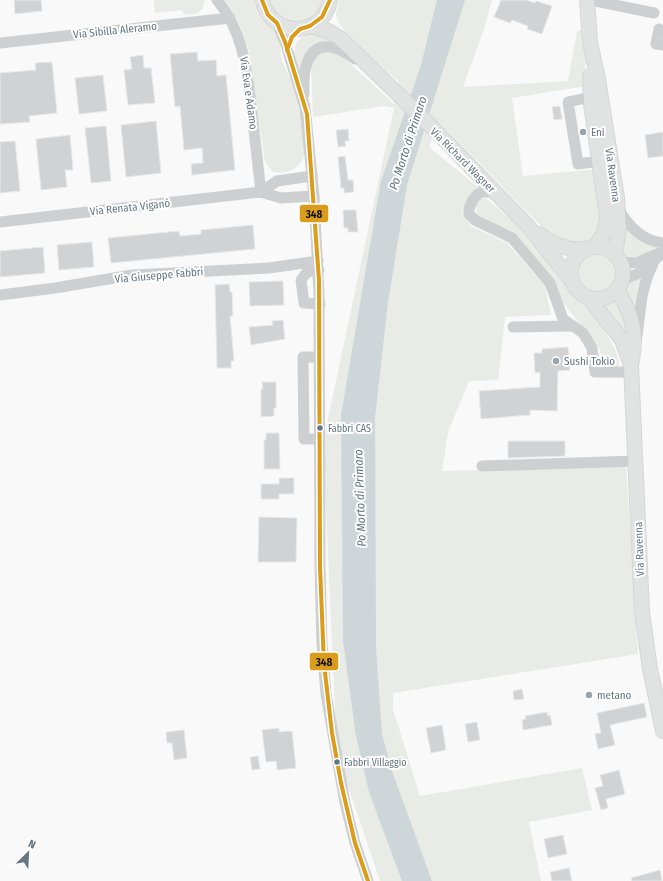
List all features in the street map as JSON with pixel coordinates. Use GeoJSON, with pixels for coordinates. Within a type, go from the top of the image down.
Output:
{"type":"FeatureCollection","features":[{"type":"Feature","properties":{"kind":"main road"},"geometry":{"type":"LineString","coordinates":[[262,0],[265,10],[277,23]]}},
{"type":"Feature","properties":{"kind":"main road","name":"Via Ravenna"},"geometry":{"type":"LineString","coordinates":[[587,0],[593,62],[590,75],[610,150],[618,209],[618,258],[623,273],[620,284],[632,317],[635,331],[635,348],[632,369],[638,545],[642,612],[650,669],[663,731]]}},
{"type":"Feature","properties":{"kind":"main road","name":"Via Richard Wagner"},"geometry":{"type":"LineString","coordinates":[[305,28],[322,17],[329,4]]}},
{"type":"Feature","properties":{"kind":"main road","name":"Via Richard Wagner"},"geometry":{"type":"LineString","coordinates":[[329,4],[340,38]]}},
{"type":"Feature","properties":{"kind":"main road","name":"Via Richard Wagner"},"geometry":{"type":"LineString","coordinates":[[277,23],[288,28],[305,28],[328,31],[340,38],[436,131],[527,225],[572,281]]}},
{"type":"Feature","properties":{"kind":"main road","name":"Via Ravenna"},"geometry":{"type":"LineString","coordinates":[[596,97],[600,161],[607,217],[604,233],[590,248],[575,257],[572,264],[572,281],[578,292],[588,297],[618,335],[632,369]]}},
{"type":"Feature","properties":{"kind":"main road","name":"Via Richard Wagner"},"geometry":{"type":"LineString","coordinates":[[527,225],[551,242],[571,249],[590,248]]}},
{"type":"Feature","properties":{"kind":"main road"},"geometry":{"type":"LineString","coordinates":[[590,248],[605,248],[618,258]]}},
{"type":"Feature","properties":{"kind":"main road"},"geometry":{"type":"LineString","coordinates":[[588,297],[594,299],[606,297],[620,284]]}},
{"type":"Feature","properties":{"kind":"street","name":"Via Eva e Adamo"},"geometry":{"type":"LineString","coordinates":[[216,0],[230,18],[240,40],[245,62],[261,192]]}},
{"type":"Feature","properties":{"kind":"street"},"geometry":{"type":"LineString","coordinates":[[591,0],[654,14]]}},
{"type":"Feature","properties":{"kind":"street","name":"Via Sibilla Aleramo"},"geometry":{"type":"LineString","coordinates":[[0,43],[230,18]]}},
{"type":"Feature","properties":{"kind":"street"},"geometry":{"type":"LineString","coordinates":[[277,23],[303,99],[308,126],[314,196],[320,304],[320,591],[326,694],[345,803],[355,843],[368,881]]}},
{"type":"Feature","properties":{"kind":"street"},"geometry":{"type":"LineString","coordinates":[[287,50],[292,37],[305,28]]}},
{"type":"Feature","properties":{"kind":"street"},"geometry":{"type":"LineString","coordinates":[[659,29],[656,44],[663,45]]}},
{"type":"Feature","properties":{"kind":"street","name":"Via Richard Wagner"},"geometry":{"type":"LineString","coordinates":[[303,99],[306,64],[313,53],[324,46],[341,50],[381,79]]}},
{"type":"Feature","properties":{"kind":"street"},"geometry":{"type":"LineString","coordinates":[[596,97],[568,102],[578,164],[600,161]]}},
{"type":"Feature","properties":{"kind":"street","name":"Via Renata Viganò"},"geometry":{"type":"LineString","coordinates":[[261,192],[277,181],[312,176]]}},
{"type":"Feature","properties":{"kind":"street","name":"Via Renata Viganò"},"geometry":{"type":"LineString","coordinates":[[0,222],[261,192],[288,199],[314,196]]}},
{"type":"Feature","properties":{"kind":"street"},"geometry":{"type":"LineString","coordinates":[[496,193],[483,192],[478,195],[469,207],[469,214],[475,220],[512,238],[550,283],[563,319],[583,333],[592,348],[595,372],[632,369]]}},
{"type":"Feature","properties":{"kind":"street"},"geometry":{"type":"LineString","coordinates":[[618,209],[633,230],[650,240],[663,243]]}},
{"type":"Feature","properties":{"kind":"street"},"geometry":{"type":"LineString","coordinates":[[618,258],[636,263],[663,251]]}},
{"type":"Feature","properties":{"kind":"street"},"geometry":{"type":"LineString","coordinates":[[635,348],[641,293],[645,279],[653,264],[663,251]]}},
{"type":"Feature","properties":{"kind":"street"},"geometry":{"type":"LineString","coordinates":[[620,284],[644,271],[653,264]]}},
{"type":"Feature","properties":{"kind":"street"},"geometry":{"type":"LineString","coordinates":[[318,266],[307,272],[302,280],[304,303],[320,304]]}},
{"type":"Feature","properties":{"kind":"street","name":"Via Giuseppe Fabbri"},"geometry":{"type":"LineString","coordinates":[[0,295],[132,276],[318,266]]}},
{"type":"Feature","properties":{"kind":"street"},"geometry":{"type":"LineString","coordinates":[[513,327],[572,326]]}},
{"type":"Feature","properties":{"kind":"street"},"geometry":{"type":"LineString","coordinates":[[319,357],[303,357],[304,439],[319,439]]}},
{"type":"Feature","properties":{"kind":"street"},"geometry":{"type":"LineString","coordinates":[[482,466],[636,461]]}},
{"type":"Feature","properties":{"kind":"shaded area"},"geometry":{"type":"Polygon","coordinates":[[[154,0],[204,0],[204,4],[201,11],[195,14],[184,14],[182,10],[155,13],[154,0]]]}},
{"type":"Feature","properties":{"kind":"shaded area"},"geometry":{"type":"Polygon","coordinates":[[[225,0],[254,0],[257,13],[278,37],[282,61],[297,95],[305,138],[304,157],[298,166],[289,171],[278,173],[273,172],[265,162],[248,48],[238,21],[225,0]]]}},
{"type":"Feature","properties":{"kind":"shaded area"},"geometry":{"type":"Polygon","coordinates":[[[268,0],[324,0],[317,13],[311,18],[305,21],[291,22],[277,16],[268,0]]]}},
{"type":"Feature","properties":{"kind":"shaded area"},"geometry":{"type":"Polygon","coordinates":[[[339,0],[492,0],[484,29],[463,87],[568,81],[577,31],[585,29],[591,62],[585,65],[586,86],[512,98],[523,176],[597,169],[603,225],[594,239],[579,245],[556,239],[543,228],[438,121],[429,147],[478,187],[467,199],[462,214],[471,226],[507,243],[545,286],[551,315],[505,317],[498,380],[469,381],[448,432],[442,471],[626,466],[638,654],[393,693],[393,709],[420,796],[582,768],[592,810],[529,822],[541,881],[380,881],[337,754],[323,442],[394,108],[384,106],[313,117],[311,65],[316,57],[323,51],[330,51],[342,56],[394,104],[399,82],[363,50],[345,31],[336,15],[339,0]]]}},
{"type":"Feature","properties":{"kind":"shaded area"},"geometry":{"type":"Polygon","coordinates":[[[315,34],[324,36],[336,43],[328,42],[301,77],[295,55],[296,44],[300,39],[315,34]]]}},
{"type":"Feature","properties":{"kind":"shaded area"},"geometry":{"type":"Polygon","coordinates":[[[486,198],[515,224],[603,328],[616,351],[619,361],[618,367],[603,366],[600,350],[513,235],[477,214],[476,204],[481,199],[486,198]]]}},
{"type":"Feature","properties":{"kind":"shaded area"},"geometry":{"type":"Polygon","coordinates":[[[623,224],[660,246],[630,260],[623,257],[620,253],[623,224]]]}},
{"type":"Feature","properties":{"kind":"shaded area"},"geometry":{"type":"Polygon","coordinates":[[[601,255],[610,260],[614,266],[614,280],[610,286],[601,291],[593,291],[584,286],[580,280],[579,269],[584,260],[590,256],[601,255]]]}},
{"type":"Feature","properties":{"kind":"shaded area"},"geometry":{"type":"Polygon","coordinates":[[[644,274],[637,289],[635,310],[626,292],[627,284],[644,274]]]}},
{"type":"Feature","properties":{"kind":"shaded area"},"geometry":{"type":"Polygon","coordinates":[[[616,298],[627,323],[630,352],[602,304],[613,301],[616,298]]]}},
{"type":"Feature","properties":{"kind":"water","name":"Po Morto di Primaro"},"geometry":{"type":"Polygon","coordinates":[[[437,0],[465,0],[407,185],[388,302],[375,418],[376,648],[382,734],[392,771],[432,881],[402,881],[369,792],[356,736],[343,641],[341,415],[381,181],[421,65],[437,0]]]}},
{"type":"Feature","properties":{"kind":"building"},"geometry":{"type":"Polygon","coordinates":[[[14,0],[41,0],[42,11],[15,14],[14,0]]]}},
{"type":"Feature","properties":{"kind":"building"},"geometry":{"type":"Polygon","coordinates":[[[501,0],[526,0],[535,3],[536,1],[552,6],[542,34],[527,29],[528,26],[512,20],[510,23],[494,17],[501,0]]]}},
{"type":"Feature","properties":{"kind":"building"},"geometry":{"type":"Polygon","coordinates":[[[197,52],[198,61],[216,60],[217,76],[226,75],[235,170],[192,175],[191,164],[203,163],[202,148],[184,150],[180,106],[175,107],[170,54],[197,52]]]}},
{"type":"Feature","properties":{"kind":"building"},"geometry":{"type":"Polygon","coordinates":[[[143,55],[144,68],[151,68],[155,103],[128,105],[124,70],[132,69],[130,57],[143,55]]]}},
{"type":"Feature","properties":{"kind":"building"},"geometry":{"type":"Polygon","coordinates":[[[52,62],[57,113],[29,116],[30,122],[0,124],[0,73],[36,70],[35,63],[52,62]]]}},
{"type":"Feature","properties":{"kind":"building"},"geometry":{"type":"Polygon","coordinates":[[[103,75],[107,111],[79,114],[75,78],[103,75]]]}},
{"type":"Feature","properties":{"kind":"building"},"geometry":{"type":"Polygon","coordinates":[[[560,106],[562,119],[554,120],[552,107],[560,106]]]}},
{"type":"Feature","properties":{"kind":"building"},"geometry":{"type":"Polygon","coordinates":[[[156,121],[161,173],[126,177],[121,125],[156,121]]]}},
{"type":"Feature","properties":{"kind":"building"},"geometry":{"type":"Polygon","coordinates":[[[106,126],[111,181],[91,183],[85,128],[106,126]]]}},
{"type":"Feature","properties":{"kind":"building"},"geometry":{"type":"Polygon","coordinates":[[[348,129],[349,141],[345,141],[346,146],[338,147],[336,130],[348,129]]]}},
{"type":"Feature","properties":{"kind":"building"},"geometry":{"type":"Polygon","coordinates":[[[663,132],[663,156],[648,158],[645,135],[663,132]]]}},
{"type":"Feature","properties":{"kind":"building"},"geometry":{"type":"Polygon","coordinates":[[[70,135],[73,170],[65,170],[67,187],[41,190],[36,139],[70,135]]]}},
{"type":"Feature","properties":{"kind":"building"},"geometry":{"type":"Polygon","coordinates":[[[15,141],[20,191],[0,193],[0,142],[15,141]]]}},
{"type":"Feature","properties":{"kind":"building"},"geometry":{"type":"Polygon","coordinates":[[[345,156],[348,180],[353,180],[354,192],[344,193],[344,188],[341,188],[338,157],[345,156]]]}},
{"type":"Feature","properties":{"kind":"building"},"geometry":{"type":"Polygon","coordinates":[[[343,210],[356,210],[358,232],[348,232],[348,228],[344,228],[343,210]]]}},
{"type":"Feature","properties":{"kind":"building"},"geometry":{"type":"Polygon","coordinates":[[[253,225],[255,249],[111,263],[108,238],[179,231],[180,236],[201,234],[201,230],[253,225]]]}},
{"type":"Feature","properties":{"kind":"building"},"geometry":{"type":"Polygon","coordinates":[[[92,242],[94,267],[59,270],[57,245],[92,242]]]}},
{"type":"Feature","properties":{"kind":"building"},"geometry":{"type":"Polygon","coordinates":[[[43,247],[45,273],[0,277],[0,251],[43,247]]]}},
{"type":"Feature","properties":{"kind":"building"},"geometry":{"type":"Polygon","coordinates":[[[283,281],[284,305],[250,306],[249,282],[283,281]]]}},
{"type":"Feature","properties":{"kind":"building"},"geometry":{"type":"Polygon","coordinates":[[[229,284],[230,292],[232,292],[233,316],[230,316],[234,361],[231,361],[231,368],[217,368],[215,285],[229,284]]]}},
{"type":"Feature","properties":{"kind":"building"},"geometry":{"type":"Polygon","coordinates":[[[283,320],[285,339],[251,345],[249,327],[273,325],[272,321],[283,320]]]}},
{"type":"Feature","properties":{"kind":"building"},"geometry":{"type":"Polygon","coordinates":[[[568,347],[570,370],[558,371],[557,411],[530,410],[530,415],[481,419],[479,391],[540,387],[540,372],[535,373],[534,353],[542,353],[542,349],[568,347]]]}},
{"type":"Feature","properties":{"kind":"building"},"geometry":{"type":"Polygon","coordinates":[[[262,382],[276,382],[276,408],[274,408],[274,416],[261,417],[262,382]]]}},
{"type":"Feature","properties":{"kind":"building"},"geometry":{"type":"Polygon","coordinates":[[[266,433],[279,433],[280,469],[264,469],[264,440],[266,440],[266,433]]]}},
{"type":"Feature","properties":{"kind":"building"},"geometry":{"type":"Polygon","coordinates":[[[508,441],[565,441],[565,456],[508,458],[508,441]]]}},
{"type":"Feature","properties":{"kind":"building"},"geometry":{"type":"Polygon","coordinates":[[[279,478],[294,478],[294,494],[279,494],[279,499],[261,499],[261,484],[279,484],[279,478]]]}},
{"type":"Feature","properties":{"kind":"building"},"geometry":{"type":"Polygon","coordinates":[[[259,517],[297,518],[296,562],[258,562],[259,517]]]}},
{"type":"Feature","properties":{"kind":"building"},"geometry":{"type":"Polygon","coordinates":[[[522,689],[524,699],[514,700],[513,691],[522,689]]]}},
{"type":"Feature","properties":{"kind":"building"},"geometry":{"type":"Polygon","coordinates":[[[644,703],[647,717],[610,725],[615,745],[598,749],[595,734],[601,733],[597,713],[644,703]]]}},
{"type":"Feature","properties":{"kind":"building"},"geometry":{"type":"Polygon","coordinates":[[[547,712],[548,716],[550,715],[552,725],[523,730],[522,720],[526,719],[525,716],[547,712]]]}},
{"type":"Feature","properties":{"kind":"building"},"geometry":{"type":"Polygon","coordinates":[[[477,722],[480,740],[468,742],[465,724],[477,722]]]}},
{"type":"Feature","properties":{"kind":"building"},"geometry":{"type":"Polygon","coordinates":[[[442,725],[446,750],[431,753],[426,728],[442,725]]]}},
{"type":"Feature","properties":{"kind":"building"},"geometry":{"type":"Polygon","coordinates":[[[279,728],[279,732],[292,731],[296,768],[277,770],[276,761],[266,762],[262,730],[279,728]]]}},
{"type":"Feature","properties":{"kind":"building"},"geometry":{"type":"Polygon","coordinates":[[[184,730],[187,758],[174,760],[172,743],[167,743],[166,732],[184,730]]]}},
{"type":"Feature","properties":{"kind":"building"},"geometry":{"type":"Polygon","coordinates":[[[258,756],[260,769],[252,770],[250,757],[258,756]]]}},
{"type":"Feature","properties":{"kind":"building"},"geometry":{"type":"Polygon","coordinates":[[[619,770],[625,794],[606,799],[608,808],[601,810],[595,788],[603,786],[600,775],[619,770]]]}},
{"type":"Feature","properties":{"kind":"building"},"geometry":{"type":"Polygon","coordinates":[[[563,835],[567,854],[548,858],[544,839],[563,835]]]}},
{"type":"Feature","properties":{"kind":"building"},"geometry":{"type":"Polygon","coordinates":[[[569,868],[572,881],[552,881],[550,872],[569,868]]]}},
{"type":"Feature","properties":{"kind":"building"},"geometry":{"type":"Polygon","coordinates":[[[660,870],[662,881],[632,881],[631,878],[660,870]]]}},
{"type":"Feature","properties":{"kind":"transit line","name":"348"},"geometry":{"type":"LineString","coordinates":[[262,0],[268,15],[277,23],[285,42],[307,114],[319,280],[320,567],[324,664],[332,733],[341,783],[355,843],[368,881]]}},
{"type":"Feature","properties":{"kind":"transit line","name":"348"},"geometry":{"type":"LineString","coordinates":[[287,50],[292,37],[300,29],[310,26],[322,17],[330,0]]}},
{"type":"Feature","properties":{"kind":"place","name":"Eni"},"geometry":{"type":"Point","coordinates":[583,132]}},
{"type":"Feature","properties":{"kind":"place","name":"Sushi Tokio"},"geometry":{"type":"Point","coordinates":[556,361]}},
{"type":"Feature","properties":{"kind":"place","name":"Fabbri CAS"},"geometry":{"type":"Point","coordinates":[320,428]}},
{"type":"Feature","properties":{"kind":"place","name":"metano"},"geometry":{"type":"Point","coordinates":[589,695]}},
{"type":"Feature","properties":{"kind":"place","name":"Fabbri Villaggio"},"geometry":{"type":"Point","coordinates":[337,762]}}]}
